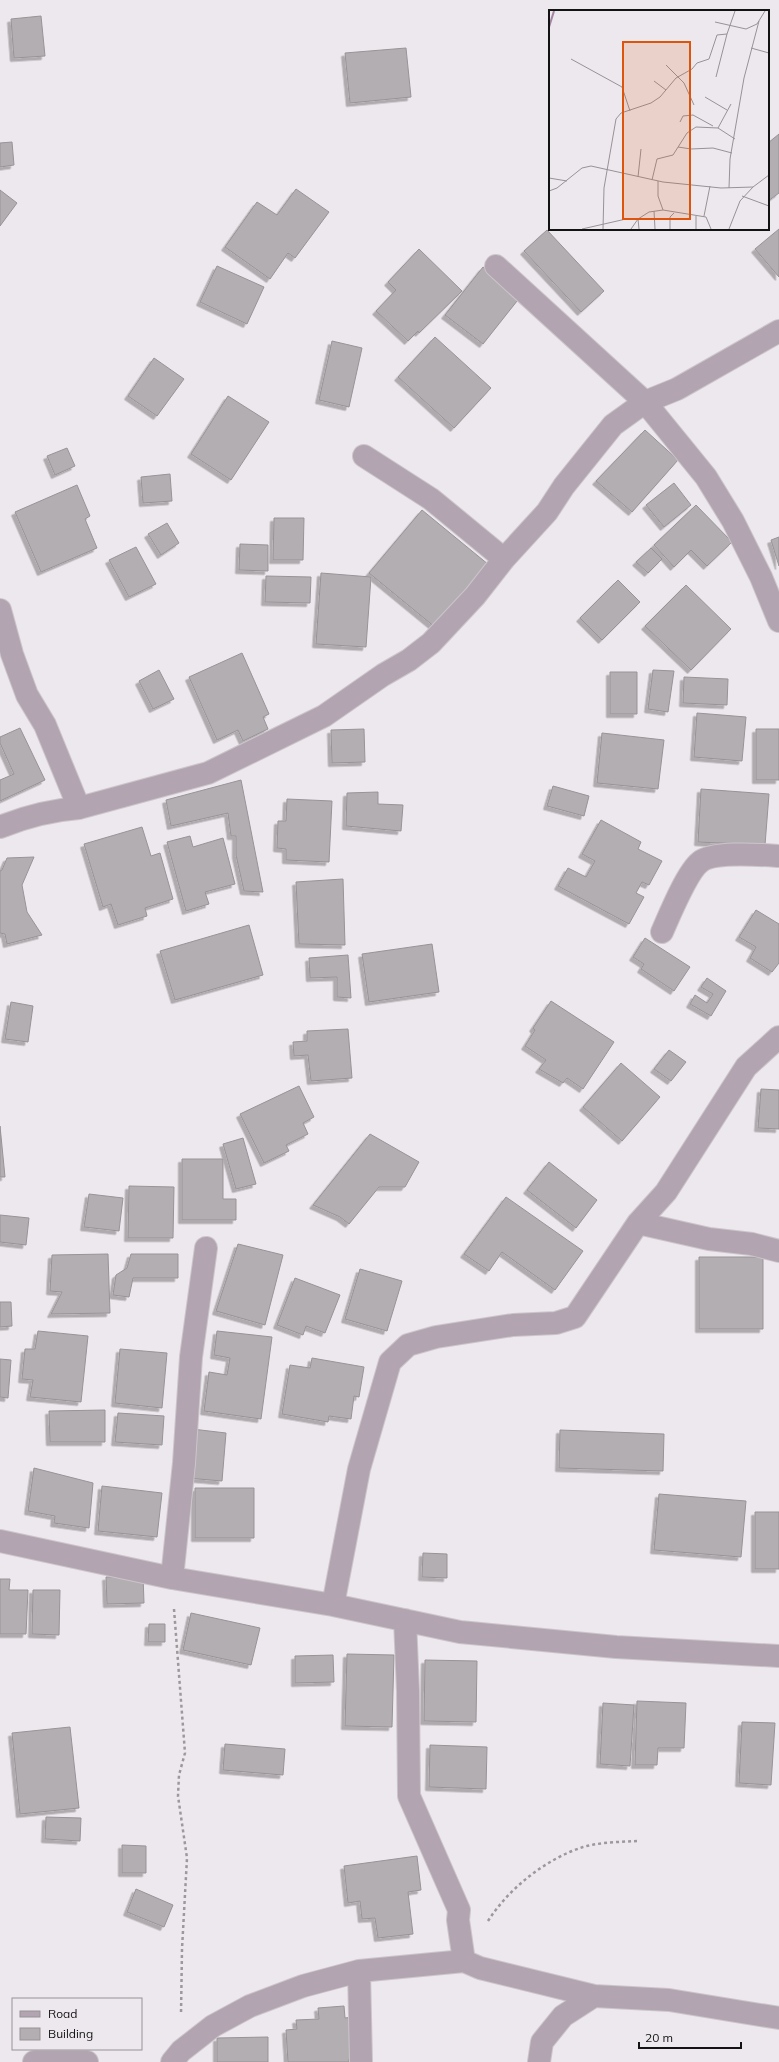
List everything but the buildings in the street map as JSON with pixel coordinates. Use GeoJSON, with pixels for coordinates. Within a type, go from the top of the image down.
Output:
{"type":"FeatureCollection","features":[{"type":"Feature","properties":{"kind":"street"},"geometry":{"type":"LineString","coordinates":[[496,266],[645,402],[706,477],[733,521],[758,570],[779,620]]}},
{"type":"Feature","properties":{"kind":"street"},"geometry":{"type":"LineString","coordinates":[[0,827],[22,818],[64,809],[79,808],[208,773],[324,716],[409,660],[431,643],[475,596],[504,559],[547,512],[564,486],[613,425],[645,402],[677,389],[779,331]]}},
{"type":"Feature","properties":{"kind":"street"},"geometry":{"type":"LineString","coordinates":[[364,456],[431,499],[504,559]]}},
{"type":"Feature","properties":{"kind":"street"},"geometry":{"type":"LineString","coordinates":[[0,610],[12,654],[27,695],[44,725],[79,808]]}},
{"type":"Feature","properties":{"kind":"street"},"geometry":{"type":"LineString","coordinates":[[662,932],[692,869],[702,860],[715,857],[747,854],[779,856]]}},
{"type":"Feature","properties":{"kind":"street"},"geometry":{"type":"LineString","coordinates":[[333,1605],[359,1469],[390,1362],[408,1345],[436,1337],[513,1326],[556,1323],[575,1317],[638,1223],[666,1192],[746,1067],[779,1037]]}},
{"type":"Feature","properties":{"kind":"street"},"geometry":{"type":"LineString","coordinates":[[638,1223],[709,1239],[752,1244],[779,1250]]}},
{"type":"Feature","properties":{"kind":"street"},"geometry":{"type":"LineString","coordinates":[[172,1578],[184,1463],[191,1357],[206,1248]]}},
{"type":"Feature","properties":{"kind":"street"},"geometry":{"type":"LineString","coordinates":[[0,1541],[172,1578],[333,1605],[460,1632],[616,1647],[779,1656]]}},
{"type":"Feature","properties":{"kind":"street"},"geometry":{"type":"LineString","coordinates":[[405,1620],[408,1698],[409,1796],[459,1910],[458,1920],[464,1961]]}},
{"type":"Feature","properties":{"kind":"street"},"geometry":{"type":"LineString","coordinates":[[176,2056],[213,2026],[250,2006],[303,1986],[359,1971],[464,1961],[480,1968],[594,1996],[669,2000],[779,2018]]}},
{"type":"Feature","properties":{"kind":"street"},"geometry":{"type":"LineString","coordinates":[[359,1971],[362,2062]]}},
{"type":"Feature","properties":{"kind":"street"},"geometry":{"type":"LineString","coordinates":[[539,2062],[542,2042],[563,2016],[594,1996]]}},
{"type":"Feature","properties":{"kind":"street"},"geometry":{"type":"LineString","coordinates":[[34,2062],[87,2062]]}},
{"type":"Feature","properties":{"kind":"path"},"geometry":{"type":"LineString","coordinates":[[172,1578],[185,1753],[179,1775],[178,1796],[187,1858],[176,2056]]}},
{"type":"Feature","properties":{"kind":"path"},"geometry":{"type":"LineString","coordinates":[[464,1961],[493,1913],[531,1875],[554,1860],[584,1847],[615,1842],[638,1841]]}}]}
